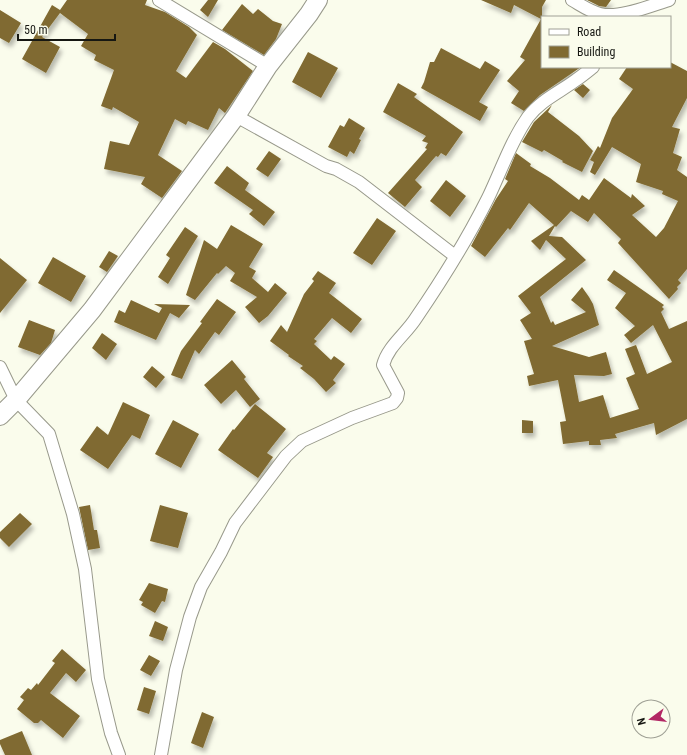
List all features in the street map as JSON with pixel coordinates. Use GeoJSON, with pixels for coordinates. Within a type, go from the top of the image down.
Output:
{"type":"FeatureCollection","features":[{"type":"Feature","properties":{"kind":"main road"},"geometry":{"type":"LineString","coordinates":[[0,416],[16,400],[92,310],[236,116],[268,66],[309,14],[318,0]]}},
{"type":"Feature","properties":{"kind":"street"},"geometry":{"type":"LineString","coordinates":[[158,0],[268,66]]}},
{"type":"Feature","properties":{"kind":"street"},"geometry":{"type":"LineString","coordinates":[[572,0],[586,9],[601,14],[622,16],[669,0]]}},
{"type":"Feature","properties":{"kind":"street"},"geometry":{"type":"LineString","coordinates":[[161,755],[176,670],[190,617],[201,588],[235,523],[286,456],[302,441],[352,418],[393,403],[397,398],[398,393],[383,365],[386,355],[414,321],[441,281],[485,203],[511,148],[528,117],[541,102],[577,80],[592,68]]}},
{"type":"Feature","properties":{"kind":"street"},"geometry":{"type":"LineString","coordinates":[[236,116],[326,166],[336,169],[359,182],[455,256]]}},
{"type":"Feature","properties":{"kind":"street"},"geometry":{"type":"LineString","coordinates":[[0,367],[16,400],[49,434],[73,514],[85,569],[98,679],[119,755]]}},
{"type":"Feature","properties":{"kind":"building"},"geometry":{"type":"Polygon","coordinates":[[[67,0],[147,0],[145,5],[165,12],[189,27],[197,35],[176,71],[186,78],[213,42],[225,49],[253,71],[225,113],[219,108],[208,130],[188,121],[186,125],[175,119],[158,155],[182,171],[162,198],[141,184],[145,177],[104,169],[110,141],[129,145],[139,122],[113,107],[112,110],[101,106],[114,70],[94,60],[96,55],[81,46],[88,34],[60,13],[42,37],[60,47],[46,73],[22,59],[52,5],[60,10],[67,0]]]}},
{"type":"Feature","properties":{"kind":"building"},"geometry":{"type":"Polygon","coordinates":[[[208,0],[218,0],[208,17],[200,10],[208,0]]]}},
{"type":"Feature","properties":{"kind":"building"},"geometry":{"type":"Polygon","coordinates":[[[481,0],[546,0],[542,7],[541,19],[514,5],[511,13],[481,0]]]}},
{"type":"Feature","properties":{"kind":"building"},"geometry":{"type":"Polygon","coordinates":[[[587,0],[611,0],[606,7],[599,6],[587,0]]]}},
{"type":"Feature","properties":{"kind":"building"},"geometry":{"type":"Polygon","coordinates":[[[242,4],[253,14],[258,9],[273,21],[282,24],[276,39],[264,55],[222,30],[242,4]]]}},
{"type":"Feature","properties":{"kind":"building"},"geometry":{"type":"Polygon","coordinates":[[[0,10],[21,23],[9,43],[0,38],[0,10]]]}},
{"type":"Feature","properties":{"kind":"building"},"geometry":{"type":"Polygon","coordinates":[[[541,19],[541,68],[580,68],[540,95],[524,111],[511,103],[519,91],[507,81],[525,60],[520,57],[541,19]]]}},
{"type":"Feature","properties":{"kind":"building"},"geometry":{"type":"Polygon","coordinates":[[[441,48],[480,69],[485,61],[500,70],[479,102],[488,107],[480,121],[421,88],[430,62],[434,62],[441,48]]]}},
{"type":"Feature","properties":{"kind":"building"},"geometry":{"type":"Polygon","coordinates":[[[308,52],[338,68],[321,98],[292,82],[308,52]]]}},
{"type":"Feature","properties":{"kind":"building"},"geometry":{"type":"Polygon","coordinates":[[[671,63],[687,71],[687,98],[672,127],[680,129],[673,153],[682,157],[677,170],[687,177],[687,269],[678,280],[681,283],[677,287],[678,289],[669,299],[618,243],[621,239],[594,213],[588,222],[571,211],[556,227],[555,226],[549,236],[562,237],[586,260],[540,297],[551,323],[553,321],[555,325],[586,312],[571,300],[582,287],[589,297],[593,304],[599,325],[552,346],[589,357],[606,352],[612,374],[604,376],[574,375],[579,402],[603,395],[610,418],[639,409],[626,378],[635,374],[625,349],[636,345],[647,374],[672,362],[653,325],[631,343],[624,335],[635,326],[615,308],[626,293],[607,280],[614,270],[664,305],[662,307],[664,309],[661,312],[669,329],[687,321],[687,419],[656,435],[654,423],[615,434],[617,438],[600,440],[601,445],[589,445],[589,441],[563,444],[560,422],[566,421],[558,380],[529,386],[527,376],[534,374],[524,341],[532,339],[520,320],[531,313],[518,296],[566,259],[546,240],[540,250],[531,241],[554,225],[529,203],[510,230],[508,228],[485,257],[471,246],[496,199],[508,181],[505,179],[516,153],[531,164],[530,166],[550,178],[579,200],[582,195],[589,200],[604,178],[631,198],[632,194],[645,206],[632,215],[656,237],[664,228],[678,201],[662,194],[663,191],[636,182],[641,164],[612,147],[595,175],[590,172],[594,162],[590,160],[598,146],[600,148],[612,118],[633,89],[619,79],[626,68],[671,68],[671,63]]]}},
{"type":"Feature","properties":{"kind":"building"},"geometry":{"type":"Polygon","coordinates":[[[398,83],[417,94],[414,97],[463,132],[446,156],[441,153],[438,157],[436,156],[415,180],[422,187],[405,207],[388,193],[427,149],[425,148],[428,143],[422,141],[426,136],[383,112],[398,83]]]}},
{"type":"Feature","properties":{"kind":"building"},"geometry":{"type":"Polygon","coordinates":[[[583,84],[590,90],[583,98],[574,90],[583,84]]]}},
{"type":"Feature","properties":{"kind":"building"},"geometry":{"type":"Polygon","coordinates":[[[552,105],[548,112],[579,136],[593,151],[582,172],[562,162],[563,161],[544,150],[542,152],[522,142],[534,122],[552,105]]]}},
{"type":"Feature","properties":{"kind":"building"},"geometry":{"type":"Polygon","coordinates":[[[349,118],[365,128],[359,139],[361,140],[354,154],[350,151],[347,157],[328,147],[340,125],[344,127],[349,118]]]}},
{"type":"Feature","properties":{"kind":"building"},"geometry":{"type":"Polygon","coordinates":[[[269,151],[281,159],[268,177],[256,169],[269,151]]]}},
{"type":"Feature","properties":{"kind":"building"},"geometry":{"type":"Polygon","coordinates":[[[227,166],[249,183],[245,190],[275,212],[264,226],[249,214],[253,210],[214,183],[227,166]]]}},
{"type":"Feature","properties":{"kind":"building"},"geometry":{"type":"Polygon","coordinates":[[[446,180],[466,196],[450,217],[430,201],[446,180]]]}},
{"type":"Feature","properties":{"kind":"building"},"geometry":{"type":"Polygon","coordinates":[[[377,218],[396,231],[372,265],[353,253],[377,218]]]}},
{"type":"Feature","properties":{"kind":"building"},"geometry":{"type":"Polygon","coordinates":[[[231,225],[263,244],[249,267],[256,271],[252,278],[268,292],[275,283],[287,293],[268,316],[259,323],[245,307],[257,297],[230,281],[235,273],[226,266],[218,274],[217,273],[195,300],[186,295],[204,240],[217,249],[231,225]]]}},
{"type":"Feature","properties":{"kind":"building"},"geometry":{"type":"Polygon","coordinates":[[[185,227],[198,236],[168,284],[158,277],[170,258],[166,255],[185,227]]]}},
{"type":"Feature","properties":{"kind":"building"},"geometry":{"type":"Polygon","coordinates":[[[109,251],[118,256],[107,272],[99,267],[109,251]]]}},
{"type":"Feature","properties":{"kind":"building"},"geometry":{"type":"Polygon","coordinates":[[[53,257],[86,276],[71,302],[38,283],[53,257]]]}},
{"type":"Feature","properties":{"kind":"building"},"geometry":{"type":"Polygon","coordinates":[[[0,258],[27,280],[0,313],[0,258]]]}},
{"type":"Feature","properties":{"kind":"building"},"geometry":{"type":"Polygon","coordinates":[[[318,271],[336,283],[329,293],[362,319],[351,333],[332,318],[314,339],[317,341],[314,344],[331,360],[334,356],[345,364],[333,380],[336,383],[326,392],[314,379],[300,368],[303,366],[270,341],[281,325],[287,332],[304,294],[314,281],[312,279],[318,271]]]}},
{"type":"Feature","properties":{"kind":"building"},"geometry":{"type":"Polygon","coordinates":[[[217,299],[236,312],[219,335],[215,332],[199,354],[195,350],[182,379],[171,375],[181,351],[202,323],[200,322],[217,299]]]}},
{"type":"Feature","properties":{"kind":"building"},"geometry":{"type":"Polygon","coordinates":[[[131,300],[159,313],[162,308],[154,304],[190,305],[179,318],[170,313],[156,340],[114,322],[119,310],[125,313],[131,300]]]}},
{"type":"Feature","properties":{"kind":"building"},"geometry":{"type":"Polygon","coordinates":[[[29,320],[55,330],[51,343],[40,355],[18,347],[29,320]]]}},
{"type":"Feature","properties":{"kind":"building"},"geometry":{"type":"Polygon","coordinates":[[[102,333],[117,344],[106,360],[92,348],[102,333]]]}},
{"type":"Feature","properties":{"kind":"building"},"geometry":{"type":"Polygon","coordinates":[[[232,360],[246,377],[244,379],[260,399],[250,407],[236,390],[221,404],[204,385],[232,360]]]}},
{"type":"Feature","properties":{"kind":"building"},"geometry":{"type":"Polygon","coordinates":[[[152,366],[165,377],[156,388],[143,377],[152,366]]]}},
{"type":"Feature","properties":{"kind":"building"},"geometry":{"type":"Polygon","coordinates":[[[123,402],[150,415],[140,439],[132,435],[108,469],[80,450],[97,426],[108,435],[123,402]]]}},
{"type":"Feature","properties":{"kind":"building"},"geometry":{"type":"Polygon","coordinates":[[[255,404],[286,429],[267,453],[273,457],[258,478],[218,450],[233,429],[234,430],[255,404]]]}},
{"type":"Feature","properties":{"kind":"building"},"geometry":{"type":"Polygon","coordinates":[[[173,420],[199,434],[181,468],[155,454],[173,420]]]}},
{"type":"Feature","properties":{"kind":"building"},"geometry":{"type":"Polygon","coordinates":[[[522,420],[533,421],[533,433],[522,433],[522,420]]]}},
{"type":"Feature","properties":{"kind":"building"},"geometry":{"type":"Polygon","coordinates":[[[90,505],[94,530],[97,530],[100,548],[88,550],[79,507],[90,505]]]}},
{"type":"Feature","properties":{"kind":"building"},"geometry":{"type":"Polygon","coordinates":[[[160,505],[188,513],[178,548],[150,541],[160,505]]]}},
{"type":"Feature","properties":{"kind":"building"},"geometry":{"type":"Polygon","coordinates":[[[20,513],[32,524],[9,547],[0,538],[0,532],[20,513]]]}},
{"type":"Feature","properties":{"kind":"building"},"geometry":{"type":"Polygon","coordinates":[[[149,583],[168,589],[165,602],[162,601],[155,613],[141,605],[143,602],[139,600],[149,583]]]}},
{"type":"Feature","properties":{"kind":"building"},"geometry":{"type":"Polygon","coordinates":[[[155,621],[168,627],[163,641],[149,636],[155,621]]]}},
{"type":"Feature","properties":{"kind":"building"},"geometry":{"type":"Polygon","coordinates":[[[62,649],[86,670],[76,682],[66,673],[50,693],[80,716],[63,738],[41,720],[38,723],[34,723],[17,709],[24,700],[20,697],[28,688],[31,690],[37,683],[38,685],[55,663],[52,661],[62,649]]]}},
{"type":"Feature","properties":{"kind":"building"},"geometry":{"type":"Polygon","coordinates":[[[149,655],[160,661],[151,676],[140,670],[149,655]]]}},
{"type":"Feature","properties":{"kind":"building"},"geometry":{"type":"Polygon","coordinates":[[[144,687],[156,691],[149,714],[137,710],[144,687]]]}},
{"type":"Feature","properties":{"kind":"building"},"geometry":{"type":"Polygon","coordinates":[[[202,712],[214,717],[203,748],[191,743],[202,712]]]}},
{"type":"Feature","properties":{"kind":"building"},"geometry":{"type":"Polygon","coordinates":[[[22,731],[32,755],[5,755],[0,744],[0,740],[22,731]]]}}]}
